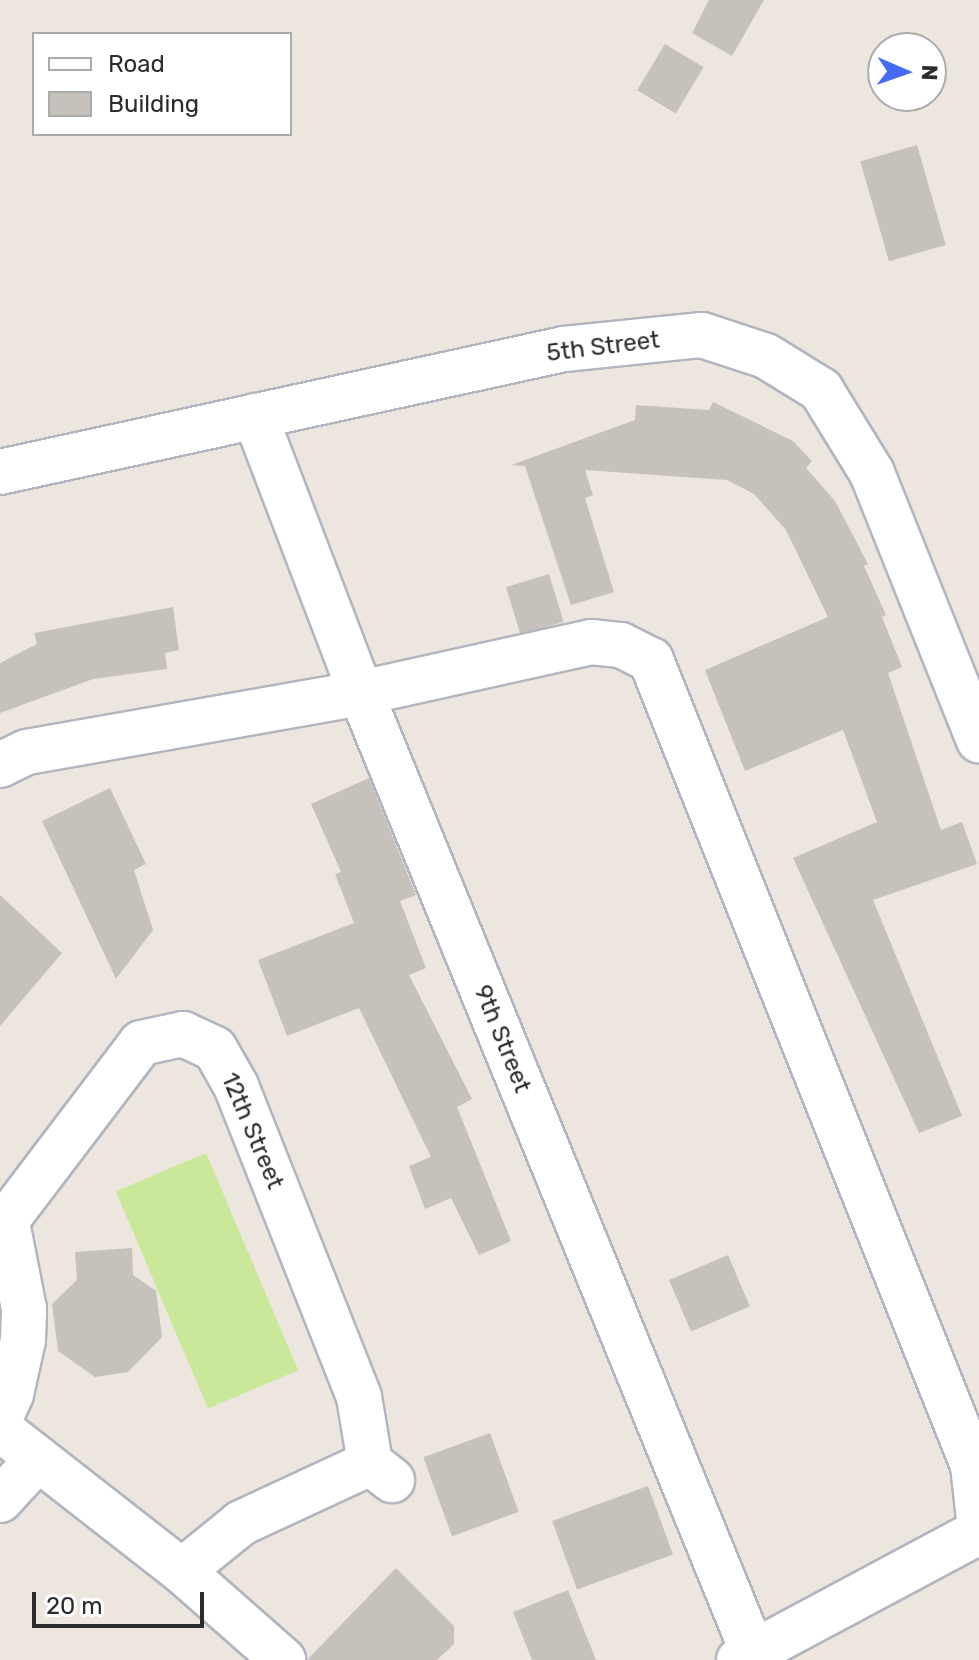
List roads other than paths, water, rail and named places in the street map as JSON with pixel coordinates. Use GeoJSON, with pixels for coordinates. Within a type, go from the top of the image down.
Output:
{"type":"FeatureCollection","features":[{"type":"Feature","properties":{"kind":"street","name":"5th Street"},"geometry":{"type":"LineString","coordinates":[[0,472],[564,349],[702,335],[766,356],[821,390],[872,473],[979,740]]}},
{"type":"Feature","properties":{"kind":"street","name":"9th Street"},"geometry":{"type":"LineString","coordinates":[[255,416],[361,693],[749,1658]]}},
{"type":"Feature","properties":{"kind":"street"},"geometry":{"type":"LineString","coordinates":[[0,765],[27,752],[361,693],[591,642],[621,645],[651,660],[973,1465],[979,1519]]}},
{"type":"Feature","properties":{"kind":"street","name":"12th Street"},"geometry":{"type":"LineString","coordinates":[[4,1226],[141,1043],[183,1034],[215,1049],[236,1086],[359,1397],[381,1472],[241,1523],[182,1571]]}},
{"type":"Feature","properties":{"kind":"street"},"geometry":{"type":"LineString","coordinates":[[0,1418],[11,1394],[23,1340],[24,1309],[4,1226]]}},
{"type":"Feature","properties":{"kind":"street"},"geometry":{"type":"LineString","coordinates":[[0,1429],[182,1571],[283,1660]]}},
{"type":"Feature","properties":{"kind":"street"},"geometry":{"type":"LineString","coordinates":[[0,1500],[38,1459]]}},
{"type":"Feature","properties":{"kind":"street"},"geometry":{"type":"LineString","coordinates":[[749,1658],[979,1532]]}}]}
